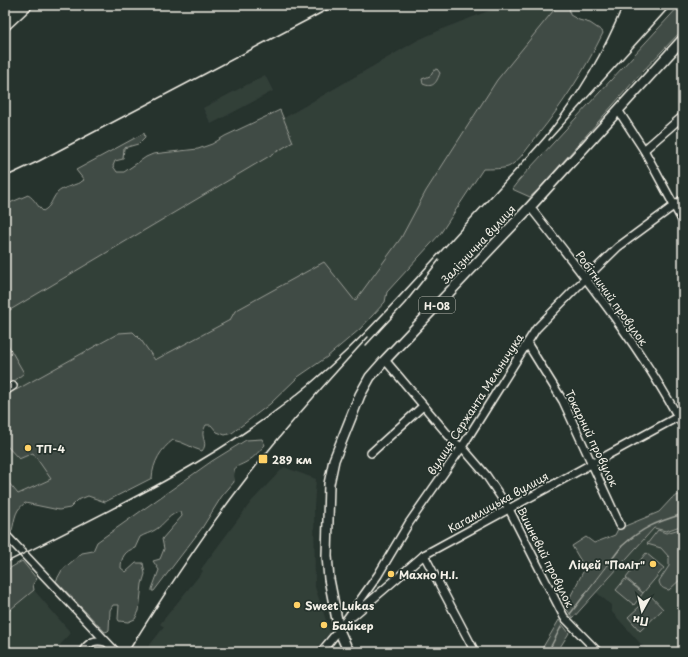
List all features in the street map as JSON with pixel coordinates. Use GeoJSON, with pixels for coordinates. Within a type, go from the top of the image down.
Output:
{"type":"FeatureCollection","features":[{"type":"Feature","properties":{"kind":"main road","name":"Залізнична вулиця"},"geometry":{"type":"LineString","coordinates":[[339,630],[329,580],[327,556],[329,484],[334,460],[360,395],[370,377],[530,207],[683,39]]}},
{"type":"Feature","properties":{"kind":"main road","name":"Н-08"},"geometry":{"type":"LineString","coordinates":[[339,630],[350,652]]}},
{"type":"Feature","properties":{"kind":"street"},"geometry":{"type":"LineString","coordinates":[[618,110],[644,150],[683,222]]}},
{"type":"Feature","properties":{"kind":"street"},"geometry":{"type":"LineString","coordinates":[[644,150],[683,116]]}},
{"type":"Feature","properties":{"kind":"street","name":"вулиця Сержанта Мельничука"},"geometry":{"type":"LineString","coordinates":[[321,652],[339,630],[378,575],[409,523],[462,447],[536,329],[618,247],[683,199]]}},
{"type":"Feature","properties":{"kind":"street","name":"Робітничий провулок"},"geometry":{"type":"LineString","coordinates":[[530,207],[627,333],[680,415],[683,426]]}},
{"type":"Feature","properties":{"kind":"street","name":"Токарний провулок"},"geometry":{"type":"LineString","coordinates":[[527,343],[563,401],[620,525]]}},
{"type":"Feature","properties":{"kind":"street","name":"Вишневий провулок"},"geometry":{"type":"LineString","coordinates":[[385,360],[455,443],[462,447],[486,475],[509,509],[564,617],[598,652]]}},
{"type":"Feature","properties":{"kind":"street"},"geometry":{"type":"LineString","coordinates":[[5,391],[13,386]]}},
{"type":"Feature","properties":{"kind":"street"},"geometry":{"type":"LineString","coordinates":[[371,452],[423,406]]}},
{"type":"Feature","properties":{"kind":"street","name":"Кагамлицька вулиця"},"geometry":{"type":"LineString","coordinates":[[339,630],[358,611],[424,556],[680,415]]}},
{"type":"Feature","properties":{"kind":"street"},"geometry":{"type":"LineString","coordinates":[[5,534],[116,652]]}},
{"type":"Feature","properties":{"kind":"street"},"geometry":{"type":"LineString","coordinates":[[424,556],[475,652]]}},
{"type":"Feature","properties":{"kind":"street"},"geometry":{"type":"LineString","coordinates":[[82,652],[87,644],[96,640],[106,642]]}},
{"type":"Feature","properties":{"kind":"shaded area"},"geometry":{"type":"Polygon","coordinates":[[[504,5],[564,5],[483,169],[440,234],[387,292],[83,478],[13,386],[5,373],[5,275],[284,118],[418,40],[504,5]]]}},
{"type":"Feature","properties":{"kind":"shaded area"},"geometry":{"type":"Polygon","coordinates":[[[558,5],[569,5],[570,15],[579,20],[590,23],[603,33],[581,73],[556,112],[518,160],[508,167],[483,169],[440,234],[387,292],[385,302],[360,329],[327,357],[298,377],[270,404],[232,433],[225,435],[217,432],[211,425],[206,425],[203,432],[205,446],[202,451],[173,440],[158,456],[152,478],[105,502],[88,496],[78,500],[70,508],[59,510],[25,503],[18,510],[12,530],[5,541],[5,485],[9,483],[18,494],[51,479],[33,453],[19,459],[5,444],[5,340],[24,373],[12,383],[16,390],[119,333],[133,332],[141,340],[155,360],[230,320],[235,311],[324,262],[355,301],[401,238],[426,191],[497,80],[558,5]]]}},
{"type":"Feature","properties":{"kind":"shaded area"},"geometry":{"type":"Polygon","coordinates":[[[680,5],[683,5],[683,29],[642,72],[539,189],[530,197],[512,189],[519,180],[680,5]]]}},
{"type":"Feature","properties":{"kind":"shaded area"},"geometry":{"type":"Polygon","coordinates":[[[437,69],[440,73],[438,79],[430,86],[423,84],[422,79],[430,76],[433,71],[437,69]]]}},
{"type":"Feature","properties":{"kind":"shaded area"},"geometry":{"type":"Polygon","coordinates":[[[265,75],[273,91],[211,124],[203,108],[265,75]]]}},
{"type":"Feature","properties":{"kind":"shaded area"},"geometry":{"type":"Polygon","coordinates":[[[280,110],[293,142],[5,313],[5,205],[28,195],[43,211],[50,205],[57,193],[84,180],[76,170],[144,133],[145,137],[138,144],[124,148],[123,159],[115,161],[113,166],[117,172],[124,172],[153,154],[198,149],[212,144],[225,136],[280,110]]]}},
{"type":"Feature","properties":{"kind":"shaded area"},"geometry":{"type":"Polygon","coordinates":[[[262,439],[265,445],[253,458],[236,467],[234,472],[234,482],[222,496],[202,528],[154,591],[152,591],[152,589],[159,570],[153,561],[160,559],[164,549],[162,539],[182,516],[181,512],[170,516],[158,528],[140,537],[135,548],[124,555],[121,568],[126,572],[136,563],[143,563],[145,574],[142,584],[139,611],[135,619],[128,622],[119,621],[119,605],[113,605],[110,610],[109,630],[105,632],[56,581],[62,570],[82,553],[93,551],[97,542],[212,461],[246,440],[262,439]]]}},
{"type":"Feature","properties":{"kind":"shaded area"},"geometry":{"type":"Polygon","coordinates":[[[5,444],[19,459],[33,453],[51,479],[18,494],[9,483],[5,485],[5,444]]]}},
{"type":"Feature","properties":{"kind":"shaded area"},"geometry":{"type":"Polygon","coordinates":[[[284,467],[316,479],[314,507],[315,587],[330,632],[313,652],[147,652],[149,646],[164,627],[160,624],[203,571],[201,569],[251,502],[284,467]]]}},
{"type":"Feature","properties":{"kind":"shaded area"},"geometry":{"type":"Polygon","coordinates":[[[683,493],[683,525],[666,531],[654,528],[573,618],[565,607],[585,568],[572,546],[586,537],[594,543],[615,535],[618,529],[659,512],[672,498],[683,493]]]}},
{"type":"Feature","properties":{"kind":"shaded area","name":"Ліцей \"Політ\""},"geometry":{"type":"Polygon","coordinates":[[[683,525],[683,652],[648,652],[612,612],[611,605],[596,592],[654,528],[666,531],[683,525]]]}},
{"type":"Feature","properties":{"kind":"shaded area"},"geometry":{"type":"Polygon","coordinates":[[[683,528],[683,577],[669,590],[667,590],[661,586],[659,581],[669,566],[669,557],[661,548],[647,544],[658,530],[666,533],[683,528]]]}},
{"type":"Feature","properties":{"kind":"shaded area"},"geometry":{"type":"Polygon","coordinates":[[[646,553],[664,568],[643,593],[626,578],[646,553]]]}},
{"type":"Feature","properties":{"kind":"shaded area"},"geometry":{"type":"Polygon","coordinates":[[[22,561],[37,579],[33,584],[34,590],[5,614],[5,571],[22,561]]]}},
{"type":"Feature","properties":{"kind":"shaded area"},"geometry":{"type":"Polygon","coordinates":[[[625,579],[643,593],[634,605],[616,590],[625,579]]]}},
{"type":"Feature","properties":{"kind":"shaded area"},"geometry":{"type":"Polygon","coordinates":[[[34,590],[71,633],[60,645],[63,652],[5,652],[5,614],[34,590]]]}},
{"type":"Feature","properties":{"kind":"shaded area"},"geometry":{"type":"Polygon","coordinates":[[[651,596],[663,609],[640,631],[628,617],[651,596]]]}},
{"type":"Feature","properties":{"kind":"shaded area"},"geometry":{"type":"Polygon","coordinates":[[[559,620],[569,633],[557,652],[540,652],[559,620]]]}},
{"type":"Feature","properties":{"kind":"waterway"},"geometry":{"type":"LineString","coordinates":[[570,614],[622,546],[637,534],[651,526],[683,514]]}},
{"type":"Feature","properties":{"kind":"waterway"},"geometry":{"type":"LineString","coordinates":[[548,652],[561,627]]}},
{"type":"Feature","properties":{"kind":"railway"},"geometry":{"type":"LineString","coordinates":[[5,33],[35,5]]}},
{"type":"Feature","properties":{"kind":"railway"},"geometry":{"type":"LineString","coordinates":[[5,177],[39,161],[336,5]]}},
{"type":"Feature","properties":{"kind":"railway"},"geometry":{"type":"LineString","coordinates":[[5,563],[115,508],[222,447],[290,400],[339,358],[408,288],[545,137],[557,122],[589,74],[616,23],[623,5]]}},
{"type":"Feature","properties":{"kind":"railway"},"geometry":{"type":"LineString","coordinates":[[549,140],[671,5]]}},
{"type":"Feature","properties":{"kind":"railway"},"geometry":{"type":"LineString","coordinates":[[366,345],[405,303],[439,260]]}},
{"type":"Feature","properties":{"kind":"railway"},"geometry":{"type":"LineString","coordinates":[[128,652],[193,552],[246,479],[276,441],[368,337]]}},
{"type":"Feature","properties":{"kind":"place","name":"ТП-4"},"geometry":{"type":"Point","coordinates":[28,448]}},
{"type":"Feature","properties":{"kind":"place","name":"289 км"},"geometry":{"type":"Point","coordinates":[263,459]}},
{"type":"Feature","properties":{"kind":"place","name":"Ліцей \"Політ\""},"geometry":{"type":"Point","coordinates":[653,564]}},
{"type":"Feature","properties":{"kind":"place","name":"Махно Н.І."},"geometry":{"type":"Point","coordinates":[391,574]}},
{"type":"Feature","properties":{"kind":"place","name":"Sweet Lukas"},"geometry":{"type":"Point","coordinates":[297,605]}},
{"type":"Feature","properties":{"kind":"place","name":"Байкер"},"geometry":{"type":"Point","coordinates":[324,625]}}]}
